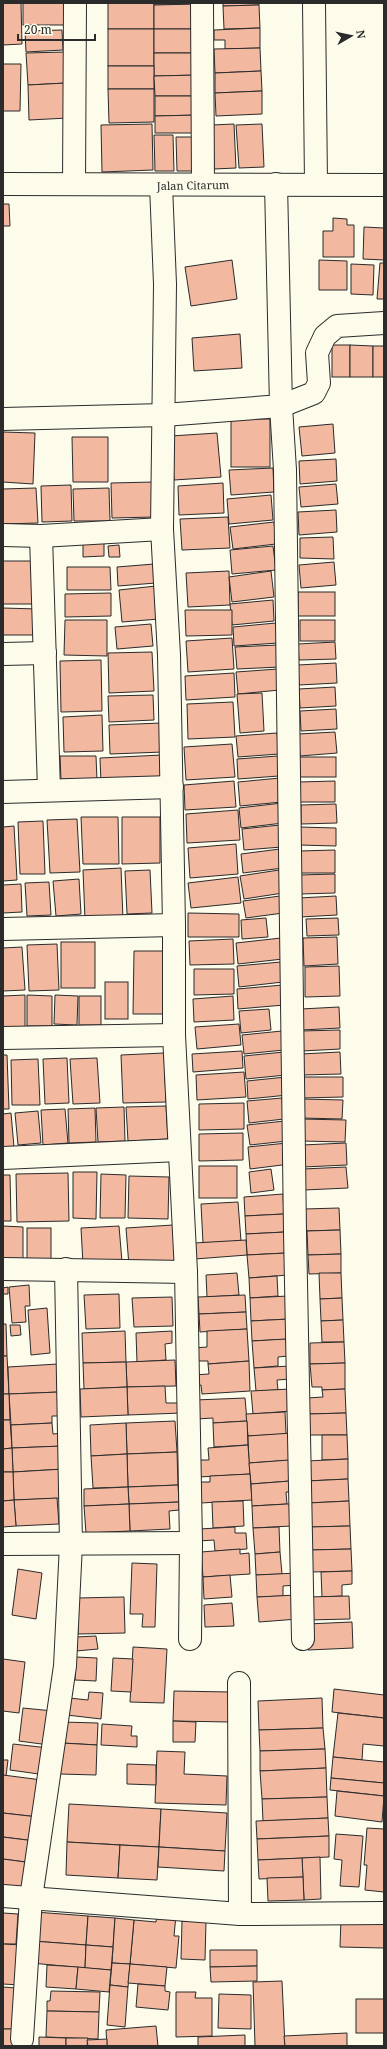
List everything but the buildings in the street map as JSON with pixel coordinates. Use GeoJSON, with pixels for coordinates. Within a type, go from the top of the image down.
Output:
{"type":"FeatureCollection","features":[{"type":"Feature","properties":{"kind":"street"},"geometry":{"type":"LineString","coordinates":[[74,184],[75,3]]}},
{"type":"Feature","properties":{"kind":"street"},"geometry":{"type":"LineString","coordinates":[[202,3],[203,184]]}},
{"type":"Feature","properties":{"kind":"street"},"geometry":{"type":"LineString","coordinates":[[314,3],[316,184]]}},
{"type":"Feature","properties":{"kind":"street","name":"Jalan Citarum"},"geometry":{"type":"LineString","coordinates":[[3,184],[384,184]]}},
{"type":"Feature","properties":{"kind":"street"},"geometry":{"type":"LineString","coordinates":[[276,184],[281,406],[285,478],[295,1232],[303,1639]]}},
{"type":"Feature","properties":{"kind":"street"},"geometry":{"type":"LineString","coordinates":[[162,185],[165,284],[162,529],[169,655],[174,925],[174,1035],[186,1272],[190,1639]]}},
{"type":"Feature","properties":{"kind":"street"},"geometry":{"type":"LineString","coordinates":[[3,419],[164,415],[281,406],[314,392],[319,383],[317,353],[326,336],[337,326],[384,323]]}},
{"type":"Feature","properties":{"kind":"street"},"geometry":{"type":"LineString","coordinates":[[3,535],[41,536],[162,529]]}},
{"type":"Feature","properties":{"kind":"street"},"geometry":{"type":"LineString","coordinates":[[41,536],[49,790]]}},
{"type":"Feature","properties":{"kind":"street"},"geometry":{"type":"LineString","coordinates":[[3,654],[45,653]]}},
{"type":"Feature","properties":{"kind":"street"},"geometry":{"type":"LineString","coordinates":[[3,792],[172,787]]}},
{"type":"Feature","properties":{"kind":"street"},"geometry":{"type":"LineString","coordinates":[[3,928],[174,925]]}},
{"type":"Feature","properties":{"kind":"street"},"geometry":{"type":"LineString","coordinates":[[3,1038],[174,1035]]}},
{"type":"Feature","properties":{"kind":"street"},"geometry":{"type":"LineString","coordinates":[[3,1158],[179,1150]]}},
{"type":"Feature","properties":{"kind":"street"},"geometry":{"type":"LineString","coordinates":[[3,1269],[186,1272]]}},
{"type":"Feature","properties":{"kind":"street"},"geometry":{"type":"LineString","coordinates":[[22,2039],[31,1898],[65,1666],[71,1544],[66,1269]]}},
{"type":"Feature","properties":{"kind":"street"},"geometry":{"type":"LineString","coordinates":[[3,1544],[190,1543]]}},
{"type":"Feature","properties":{"kind":"street"},"geometry":{"type":"LineString","coordinates":[[239,1683],[240,1914]]}},
{"type":"Feature","properties":{"kind":"street"},"geometry":{"type":"LineString","coordinates":[[3,1896],[240,1914],[384,1913]]}}]}
